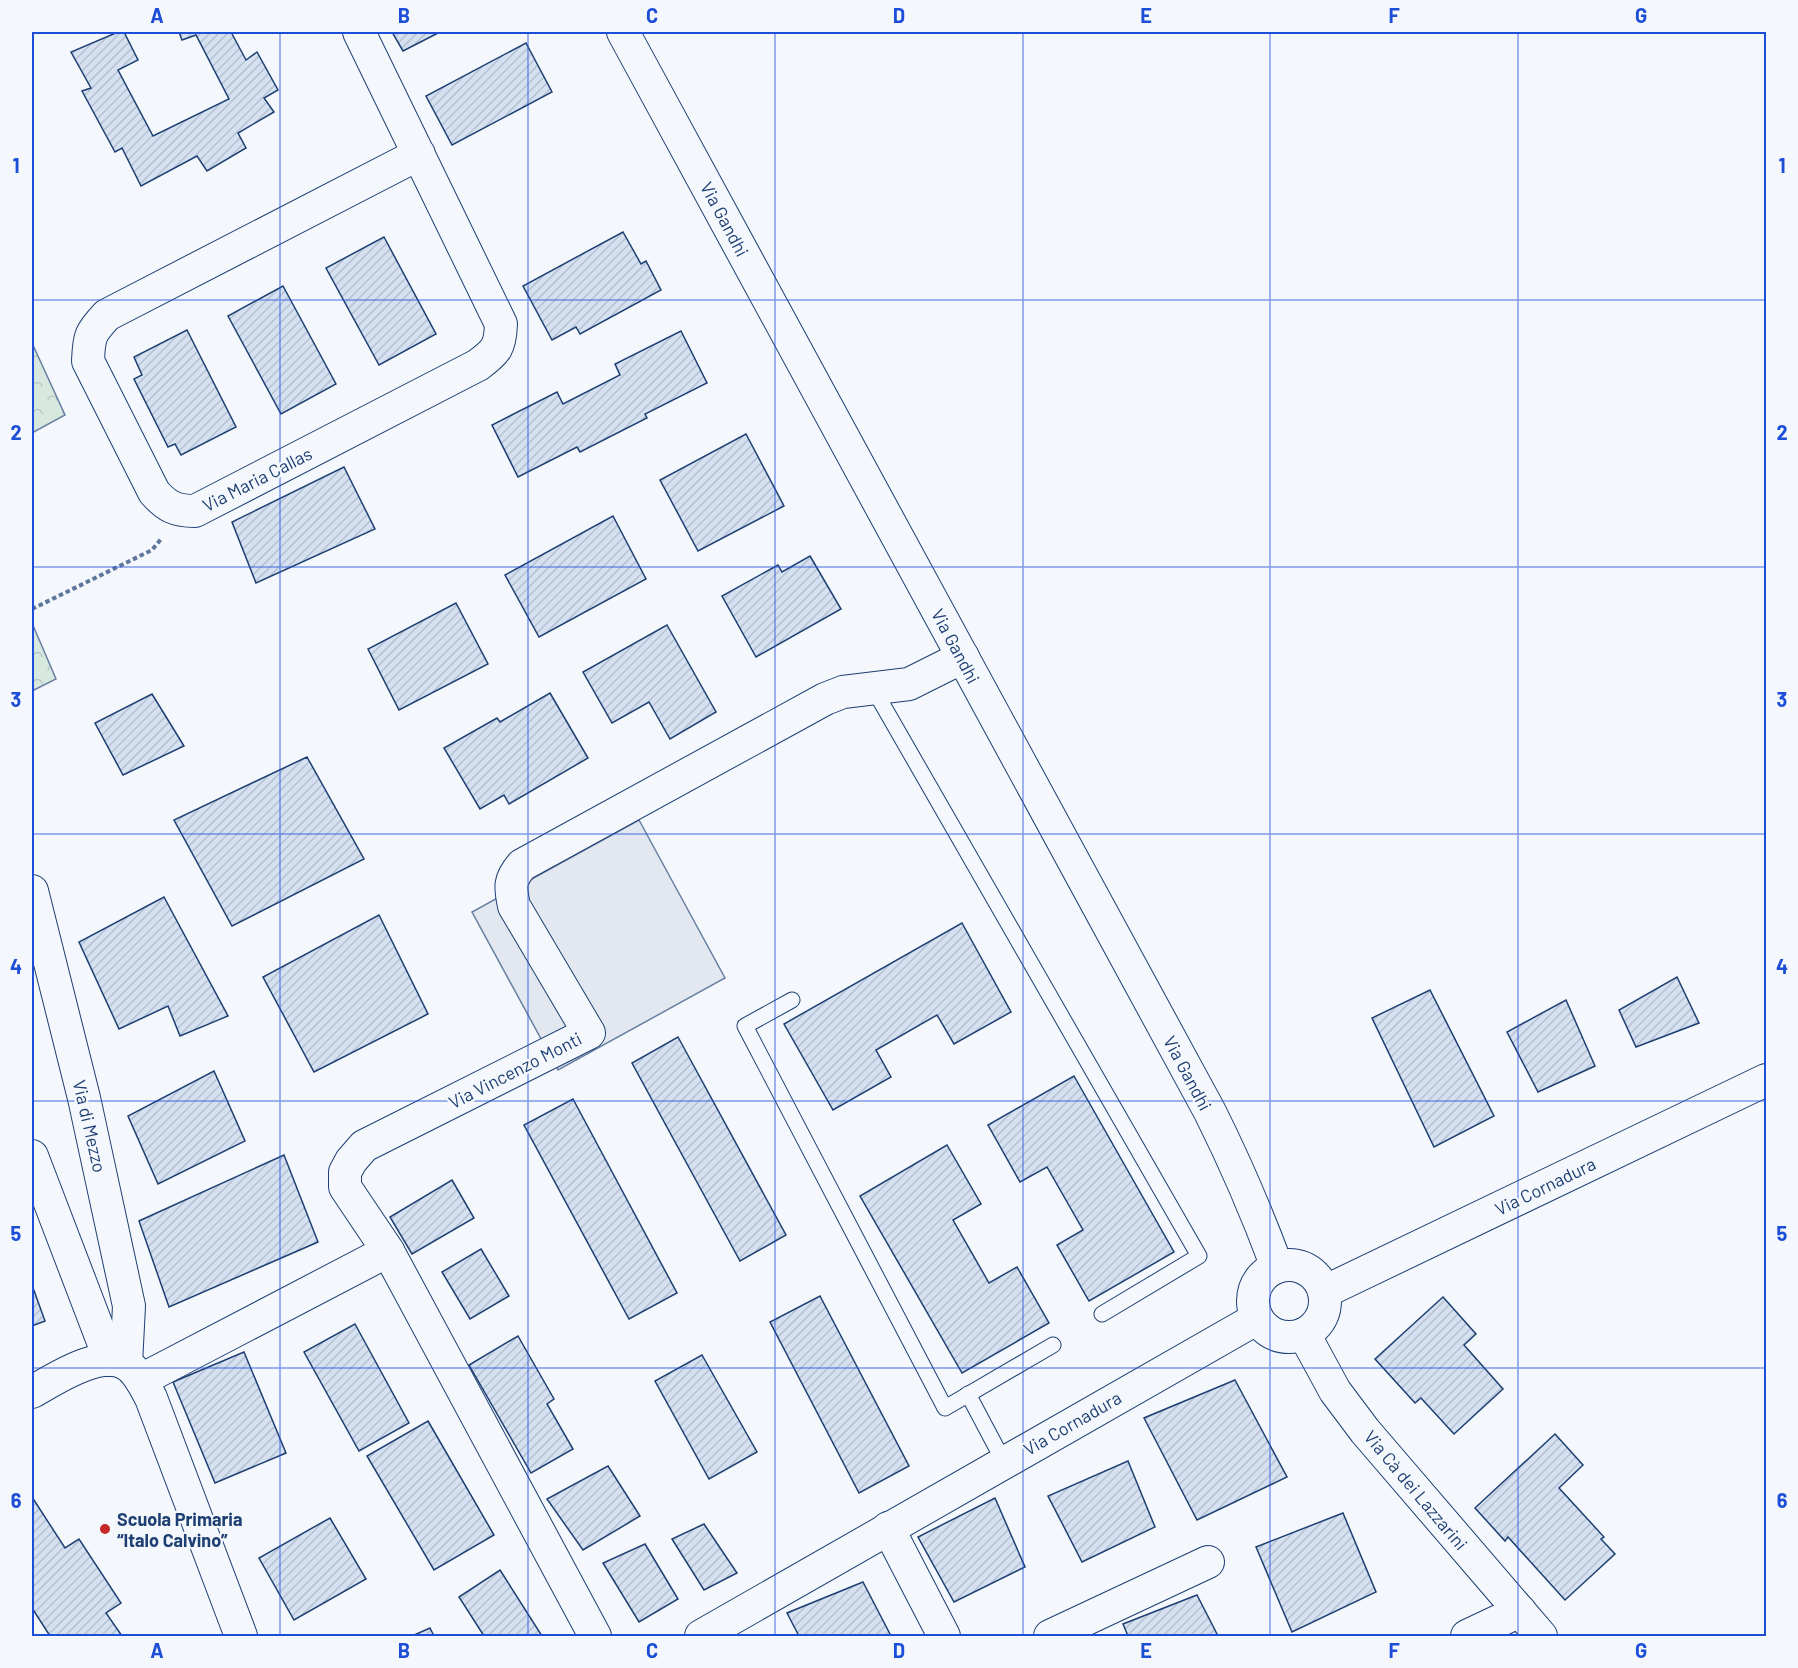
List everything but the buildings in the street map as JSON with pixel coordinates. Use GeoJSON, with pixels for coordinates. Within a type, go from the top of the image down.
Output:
{"type":"FeatureCollection","features":[{"type":"Feature","properties":{"kind":"street","name":"Via Maria Callas"},"geometry":{"type":"LineString","coordinates":[[359,32],[420,154],[501,324],[500,343],[493,355],[478,365],[195,511],[180,511],[165,506],[154,492],[88,361],[92,330],[107,315],[420,154]]}},
{"type":"Feature","properties":{"kind":"street","name":"Via Gandhi"},"geometry":{"type":"LineString","coordinates":[[623,32],[1210,1112],[1252,1201],[1276,1267]]}},
{"type":"Feature","properties":{"kind":"street","name":"Via Vincenzo Monti"},"geometry":{"type":"LineString","coordinates":[[595,1636],[388,1251],[345,1187],[345,1172],[364,1146],[589,1033],[514,906],[510,887],[514,874],[522,865],[825,699],[843,692],[909,684],[963,657]]}},
{"type":"Feature","properties":{"kind":"street","name":"Via di Mezzo"},"geometry":{"type":"LineString","coordinates":[[32,891],[84,1098],[129,1306],[126,1368]]}},
{"type":"Feature","properties":{"kind":"street","name":"Via Cornadura"},"geometry":{"type":"LineString","coordinates":[[1324,1292],[1767,1080]]}},
{"type":"Feature","properties":{"kind":"street"},"geometry":{"type":"LineString","coordinates":[[32,1156],[126,1368],[151,1398],[241,1636]]}},
{"type":"Feature","properties":{"kind":"street"},"geometry":{"type":"LineString","coordinates":[[32,1392],[91,1362],[126,1368],[388,1251]]}},
{"type":"Feature","properties":{"kind":"street"},"geometry":{"type":"LineString","coordinates":[[1288,1265],[1300,1267],[1319,1281],[1324,1292],[1325,1305],[1322,1317],[1315,1327],[1291,1338],[1277,1336],[1265,1329],[1256,1319],[1252,1306],[1257,1282],[1276,1267],[1288,1265]]}},
{"type":"Feature","properties":{"kind":"street","name":"Via Cornadura"},"geometry":{"type":"LineString","coordinates":[[701,1636],[1256,1319]]}},
{"type":"Feature","properties":{"kind":"street","name":"Via Cà dei Lazzarini"},"geometry":{"type":"LineString","coordinates":[[1304,1334],[1335,1391],[1365,1431],[1541,1636]]}},
{"type":"Feature","properties":{"kind":"street"},"geometry":{"type":"LineString","coordinates":[[888,1528],[944,1636]]}},
{"type":"Feature","properties":{"kind":"street"},"geometry":{"type":"LineString","coordinates":[[1050,1636],[1208,1562]]}},
{"type":"Feature","properties":{"kind":"street"},"geometry":{"type":"LineString","coordinates":[[1467,1636],[1520,1611]]}},
{"type":"Feature","properties":{"kind":"lane"},"geometry":{"type":"LineString","coordinates":[[873,688],[1199,1256],[1102,1314]]}},
{"type":"Feature","properties":{"kind":"lane"},"geometry":{"type":"LineString","coordinates":[[792,999],[745,1026],[945,1408],[1053,1345]]}},
{"type":"Feature","properties":{"kind":"lane"},"geometry":{"type":"LineString","coordinates":[[968,1394],[1004,1462]]}},
{"type":"Feature","properties":{"kind":"path"},"geometry":{"type":"LineString","coordinates":[[32,609],[152,550],[180,511]]}},
{"type":"Feature","properties":{"kind":"green space"},"geometry":{"type":"Polygon","coordinates":[[[32,343],[65,415],[32,433],[32,343]]]}},
{"type":"Feature","properties":{"kind":"green space"},"geometry":{"type":"Polygon","coordinates":[[[32,623],[56,679],[32,691],[32,623]]]}},
{"type":"Feature","properties":{"kind":"shaded area"},"geometry":{"type":"Polygon","coordinates":[[[639,820],[725,978],[558,1070],[472,912],[639,820]]]}},
{"type":"Feature","properties":{"kind":"place","name":"Scuola Primaria “Italo Calvino”"},"geometry":{"type":"Point","coordinates":[105,1529]}}]}
